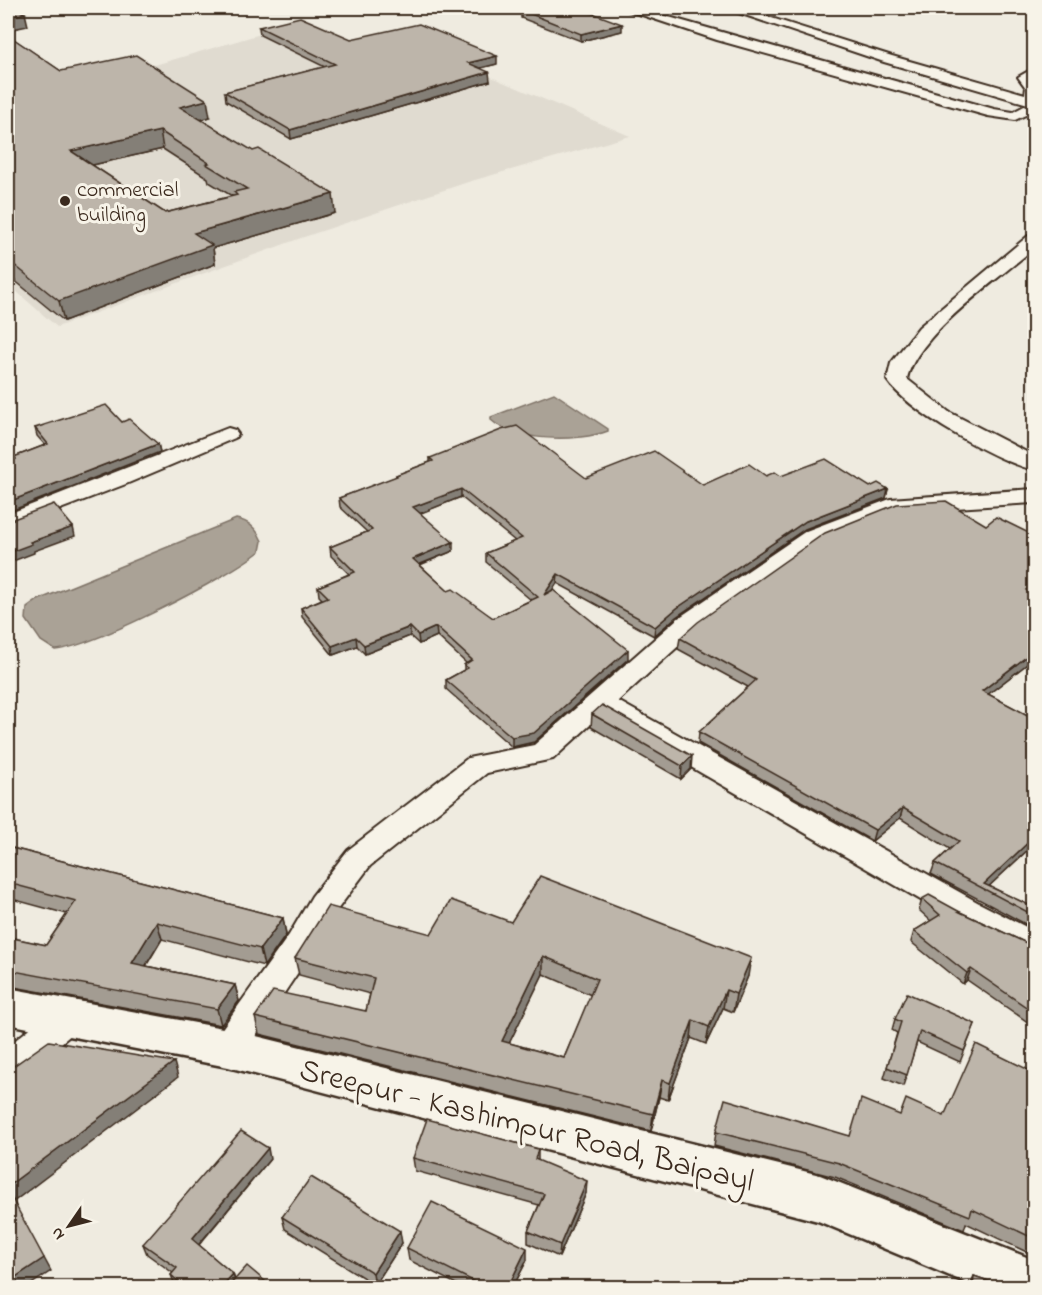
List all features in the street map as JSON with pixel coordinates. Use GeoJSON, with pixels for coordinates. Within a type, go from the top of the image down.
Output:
{"type":"FeatureCollection","features":[{"type":"Feature","properties":{"kind":"street"},"geometry":{"type":"LineString","coordinates":[[627,8],[721,37],[993,113],[1015,116],[1035,106]]}},
{"type":"Feature","properties":{"kind":"street"},"geometry":{"type":"LineString","coordinates":[[730,8],[888,59],[1035,99]]}},
{"type":"Feature","properties":{"kind":"street"},"geometry":{"type":"LineString","coordinates":[[1035,72],[1025,77],[1033,88],[1031,97],[1035,99]]}},
{"type":"Feature","properties":{"kind":"street"},"geometry":{"type":"LineString","coordinates":[[1035,240],[926,331],[900,363],[897,380],[906,392],[943,415],[1035,464]]}},
{"type":"Feature","properties":{"kind":"street"},"geometry":{"type":"LineString","coordinates":[[8,522],[181,457],[228,434]]}},
{"type":"Feature","properties":{"kind":"street"},"geometry":{"type":"LineString","coordinates":[[228,1048],[300,944],[323,905],[359,858],[478,765],[500,759],[522,759],[543,752],[601,703],[686,625],[814,536],[890,506],[1035,496]]}},
{"type":"Feature","properties":{"kind":"street"},"geometry":{"type":"LineString","coordinates":[[601,703],[958,906],[1035,945]]}},
{"type":"Feature","properties":{"kind":"street","name":"Sreepur - Kashimpur Road, Baipayl"},"geometry":{"type":"LineString","coordinates":[[8,1006],[66,1019],[228,1048],[820,1197],[1035,1285]]}},
{"type":"Feature","properties":{"kind":"street"},"geometry":{"type":"LineString","coordinates":[[8,1066],[66,1019]]}},
{"type":"Feature","properties":{"kind":"shaded area"},"geometry":{"type":"Polygon","coordinates":[[[301,22],[380,55],[421,47],[630,136],[468,182],[301,238],[57,327],[8,284],[8,42],[72,86],[148,67],[301,22]]]}},
{"type":"Feature","properties":{"kind":"shaded area"},"geometry":{"type":"Polygon","coordinates":[[[554,393],[608,431],[581,437],[548,438],[515,433],[491,420],[491,417],[554,393]]]}},
{"type":"Feature","properties":{"kind":"shaded area"},"geometry":{"type":"Polygon","coordinates":[[[236,519],[249,524],[258,533],[262,541],[260,551],[244,563],[192,593],[129,624],[74,646],[55,650],[41,641],[26,619],[27,608],[38,600],[236,519]]]}},
{"type":"Feature","properties":{"kind":"building"},"geometry":{"type":"Polygon","coordinates":[[[8,8],[13,8],[25,13],[8,17],[8,8]]]}},
{"type":"Feature","properties":{"kind":"building"},"geometry":{"type":"Polygon","coordinates":[[[579,8],[622,24],[581,34],[521,10],[579,8]]]}},
{"type":"Feature","properties":{"kind":"building"},"geometry":{"type":"Polygon","coordinates":[[[300,17],[351,39],[419,24],[497,56],[468,63],[489,72],[290,130],[225,92],[335,64],[259,27],[300,17]]]}},
{"type":"Feature","properties":{"kind":"building"},"geometry":{"type":"Polygon","coordinates":[[[8,35],[61,71],[136,55],[207,100],[180,107],[253,151],[259,149],[333,194],[194,233],[212,245],[59,301],[8,260],[8,35]],[[160,131],[71,151],[165,213],[237,195],[234,192],[247,189],[206,164],[209,163],[160,131]]]}},
{"type":"Feature","properties":{"kind":"building"},"geometry":{"type":"Polygon","coordinates":[[[106,405],[122,422],[129,419],[158,444],[8,502],[8,462],[16,459],[14,457],[48,444],[35,428],[106,405]]]}},
{"type":"Feature","properties":{"kind":"building"},"geometry":{"type":"Polygon","coordinates":[[[517,426],[586,478],[654,451],[703,485],[749,464],[766,476],[775,472],[781,476],[826,459],[870,487],[878,483],[888,489],[806,521],[677,608],[655,627],[558,574],[544,595],[553,590],[628,650],[534,733],[512,737],[446,680],[468,668],[464,665],[472,660],[436,627],[418,635],[410,627],[364,645],[356,637],[332,646],[301,608],[328,597],[318,587],[355,572],[330,547],[372,530],[339,498],[433,461],[430,458],[517,426]],[[461,489],[413,507],[453,542],[413,559],[448,591],[453,589],[493,618],[538,597],[486,553],[522,538],[461,489]]]}},
{"type":"Feature","properties":{"kind":"building"},"geometry":{"type":"Polygon","coordinates":[[[946,501],[986,525],[996,517],[1035,536],[1035,583],[1026,590],[1035,595],[1035,650],[982,691],[1035,719],[1035,836],[984,884],[1035,908],[1035,916],[935,863],[959,841],[903,808],[875,830],[699,732],[756,680],[680,638],[698,622],[825,533],[897,504],[946,501]]]}},
{"type":"Feature","properties":{"kind":"building"},"geometry":{"type":"Polygon","coordinates":[[[54,504],[73,527],[30,542],[32,544],[8,553],[8,521],[54,504]]]}},
{"type":"Feature","properties":{"kind":"building"},"geometry":{"type":"Polygon","coordinates":[[[602,705],[692,756],[682,766],[592,714],[602,705]]]}},
{"type":"Feature","properties":{"kind":"building"},"geometry":{"type":"Polygon","coordinates":[[[8,847],[283,918],[260,949],[157,922],[132,963],[235,985],[217,1009],[8,970],[8,937],[46,945],[76,901],[8,883],[8,847]]]}},
{"type":"Feature","properties":{"kind":"building"},"geometry":{"type":"Polygon","coordinates":[[[540,876],[751,958],[736,994],[726,990],[709,1027],[693,1020],[670,1083],[662,1080],[653,1114],[255,1017],[273,991],[366,1011],[374,978],[295,958],[328,906],[431,934],[451,900],[511,922],[540,876]],[[543,956],[502,1041],[564,1058],[597,979],[543,956]]]}},
{"type":"Feature","properties":{"kind":"building"},"geometry":{"type":"Polygon","coordinates":[[[929,895],[1035,947],[1035,1013],[971,969],[967,973],[914,931],[940,915],[922,899],[929,895]]]}},
{"type":"Feature","properties":{"kind":"building"},"geometry":{"type":"Polygon","coordinates":[[[907,993],[975,1024],[964,1051],[920,1031],[907,1075],[887,1067],[901,1022],[895,1019],[907,993]]]}},
{"type":"Feature","properties":{"kind":"building"},"geometry":{"type":"Polygon","coordinates":[[[49,1041],[174,1062],[8,1186],[8,1070],[49,1041]]]}},
{"type":"Feature","properties":{"kind":"building"},"geometry":{"type":"Polygon","coordinates":[[[976,1044],[1035,1073],[1035,1239],[972,1209],[970,1216],[839,1163],[716,1132],[725,1099],[850,1136],[861,1099],[900,1115],[906,1099],[944,1116],[976,1044]]]}},
{"type":"Feature","properties":{"kind":"building"},"geometry":{"type":"Polygon","coordinates":[[[427,1119],[538,1149],[535,1159],[587,1181],[560,1245],[528,1231],[544,1194],[413,1158],[427,1119]]]}},
{"type":"Feature","properties":{"kind":"building"},"geometry":{"type":"Polygon","coordinates":[[[241,1131],[268,1148],[192,1239],[233,1274],[221,1287],[185,1287],[171,1275],[177,1268],[143,1244],[241,1131]]]}},
{"type":"Feature","properties":{"kind":"building"},"geometry":{"type":"Polygon","coordinates":[[[311,1177],[400,1231],[373,1273],[282,1217],[311,1177]]]}},
{"type":"Feature","properties":{"kind":"building"},"geometry":{"type":"Polygon","coordinates":[[[8,1191],[44,1258],[8,1282],[8,1191]]]}},
{"type":"Feature","properties":{"kind":"building"},"geometry":{"type":"Polygon","coordinates":[[[432,1202],[527,1248],[508,1287],[485,1287],[407,1248],[432,1202]]]}},
{"type":"Feature","properties":{"kind":"building"},"geometry":{"type":"Polygon","coordinates":[[[247,1266],[272,1287],[228,1287],[247,1266]]]}},
{"type":"Feature","properties":{"kind":"building"},"geometry":{"type":"Polygon","coordinates":[[[974,1276],[1006,1287],[973,1287],[974,1276]]]}},
{"type":"Feature","properties":{"kind":"place","name":"commercial building"},"geometry":{"type":"Point","coordinates":[65,201]}}]}
